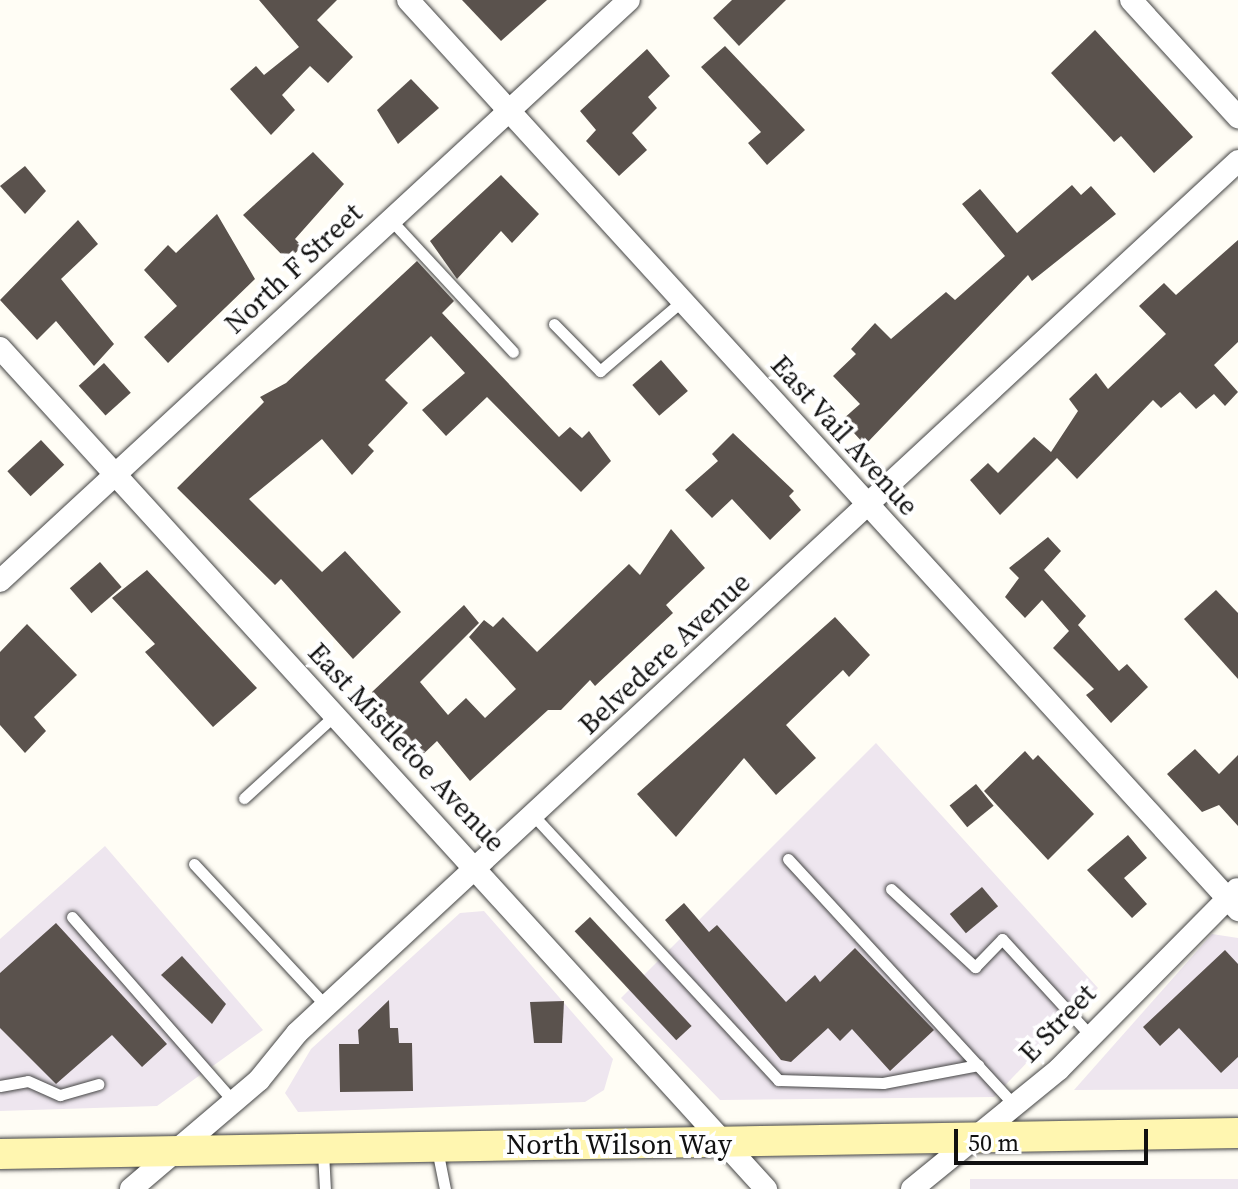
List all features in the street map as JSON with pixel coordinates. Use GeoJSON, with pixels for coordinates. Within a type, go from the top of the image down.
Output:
{"type":"FeatureCollection","features":[{"type":"Feature","properties":{"kind":"main road","name":"North Wilson Way"},"geometry":{"type":"LineString","coordinates":[[0,1154],[436,1145],[961,1143],[1238,1133]]}},
{"type":"Feature","properties":{"kind":"street","name":"East Vail Avenue"},"geometry":{"type":"LineString","coordinates":[[408,0],[868,505],[1234,899]]}},
{"type":"Feature","properties":{"kind":"street","name":"North F Street"},"geometry":{"type":"LineString","coordinates":[[0,581],[629,0]]}},
{"type":"Feature","properties":{"kind":"street"},"geometry":{"type":"LineString","coordinates":[[1131,0],[1238,117]]}},
{"type":"Feature","properties":{"kind":"street","name":"Belvedere Avenue"},"geometry":{"type":"LineString","coordinates":[[131,1189],[234,1102],[326,1006],[1238,161]]}},
{"type":"Feature","properties":{"kind":"street","name":"East Mistletoe Avenue"},"geometry":{"type":"LineString","coordinates":[[0,348],[766,1189]]}},
{"type":"Feature","properties":{"kind":"street","name":"E Street"},"geometry":{"type":"LineString","coordinates":[[912,1189],[961,1143],[1014,1105],[1234,899]]}},
{"type":"Feature","properties":{"kind":"lane"},"geometry":{"type":"LineString","coordinates":[[390,219],[513,352]]}},
{"type":"Feature","properties":{"kind":"lane"},"geometry":{"type":"LineString","coordinates":[[554,324],[600,371],[682,301]]}},
{"type":"Feature","properties":{"kind":"lane"},"geometry":{"type":"LineString","coordinates":[[244,798],[336,714]]}},
{"type":"Feature","properties":{"kind":"lane"},"geometry":{"type":"LineString","coordinates":[[533,815],[778,1080],[883,1083],[978,1065]]}},
{"type":"Feature","properties":{"kind":"lane"},"geometry":{"type":"LineString","coordinates":[[788,859],[1014,1105]]}},
{"type":"Feature","properties":{"kind":"lane"},"geometry":{"type":"LineString","coordinates":[[194,864],[326,1006]]}},
{"type":"Feature","properties":{"kind":"lane"},"geometry":{"type":"LineString","coordinates":[[891,889],[975,967],[1002,939],[1089,1034]]}},
{"type":"Feature","properties":{"kind":"lane"},"geometry":{"type":"LineString","coordinates":[[72,917],[234,1102]]}},
{"type":"Feature","properties":{"kind":"lane"},"geometry":{"type":"LineString","coordinates":[[0,1086],[28,1081],[60,1095],[98,1084]]}},
{"type":"Feature","properties":{"kind":"lane"},"geometry":{"type":"LineString","coordinates":[[436,1145],[445,1189]]}},
{"type":"Feature","properties":{"kind":"lane"},"geometry":{"type":"LineString","coordinates":[[322,1147],[325,1189]]}},
{"type":"Feature","properties":{"kind":"shaded area"},"geometry":{"type":"Polygon","coordinates":[[[876,743],[1098,988],[994,1097],[720,1100],[621,998],[876,743]]]}},
{"type":"Feature","properties":{"kind":"shaded area"},"geometry":{"type":"Polygon","coordinates":[[[105,846],[263,1030],[157,1106],[0,1111],[0,939],[105,846]]]}},
{"type":"Feature","properties":{"kind":"shaded area"},"geometry":{"type":"Polygon","coordinates":[[[484,911],[613,1059],[604,1090],[585,1102],[298,1112],[285,1093],[311,1049],[460,913],[484,911]]]}},
{"type":"Feature","properties":{"kind":"shaded area"},"geometry":{"type":"Polygon","coordinates":[[[1212,934],[1238,938],[1238,1089],[1074,1090],[1212,934]]]}},
{"type":"Feature","properties":{"kind":"shaded area"},"geometry":{"type":"Polygon","coordinates":[[[970,1179],[1238,1179],[1238,1189],[970,1189],[970,1179]]]}},
{"type":"Feature","properties":{"kind":"building"},"geometry":{"type":"Polygon","coordinates":[[[259,0],[337,0],[317,20],[353,57],[328,83],[310,66],[282,95],[295,110],[271,135],[230,89],[256,66],[264,75],[299,47],[259,0]]]}},
{"type":"Feature","properties":{"kind":"building"},"geometry":{"type":"Polygon","coordinates":[[[462,0],[547,0],[501,41],[462,0]]]}},
{"type":"Feature","properties":{"kind":"building"},"geometry":{"type":"Polygon","coordinates":[[[732,0],[786,0],[739,46],[713,18],[732,0]]]}},
{"type":"Feature","properties":{"kind":"building"},"geometry":{"type":"Polygon","coordinates":[[[1095,30],[1193,137],[1154,173],[1121,136],[1114,142],[1051,73],[1095,30]]]}},
{"type":"Feature","properties":{"kind":"building"},"geometry":{"type":"Polygon","coordinates":[[[725,46],[805,130],[767,165],[748,143],[761,132],[701,67],[725,46]]]}},
{"type":"Feature","properties":{"kind":"building"},"geometry":{"type":"Polygon","coordinates":[[[647,49],[670,76],[648,97],[657,108],[632,133],[647,150],[619,176],[586,141],[596,130],[580,111],[647,49]]]}},
{"type":"Feature","properties":{"kind":"building"},"geometry":{"type":"Polygon","coordinates":[[[411,79],[439,108],[398,144],[377,110],[411,79]]]}},
{"type":"Feature","properties":{"kind":"building"},"geometry":{"type":"Polygon","coordinates":[[[313,152],[344,184],[295,239],[302,246],[288,261],[243,215],[313,152]]]}},
{"type":"Feature","properties":{"kind":"building"},"geometry":{"type":"Polygon","coordinates":[[[25,166],[46,191],[25,214],[0,186],[25,166]]]}},
{"type":"Feature","properties":{"kind":"building"},"geometry":{"type":"Polygon","coordinates":[[[501,175],[539,214],[512,243],[501,231],[457,279],[430,241],[501,175]]]}},
{"type":"Feature","properties":{"kind":"building"},"geometry":{"type":"Polygon","coordinates":[[[1072,185],[1081,195],[1091,186],[1116,214],[1032,281],[1028,275],[865,445],[842,420],[860,404],[833,376],[856,354],[851,349],[875,323],[891,339],[946,292],[955,300],[1005,256],[962,204],[980,189],[1017,233],[1072,185]]]}},
{"type":"Feature","properties":{"kind":"building"},"geometry":{"type":"Polygon","coordinates":[[[217,214],[255,279],[168,363],[144,337],[177,306],[144,270],[168,245],[176,253],[217,214]]]}},
{"type":"Feature","properties":{"kind":"building"},"geometry":{"type":"Polygon","coordinates":[[[78,220],[98,244],[61,279],[114,344],[94,366],[56,321],[37,340],[0,300],[78,220]]]}},
{"type":"Feature","properties":{"kind":"building"},"geometry":{"type":"Polygon","coordinates":[[[1238,240],[1238,342],[1214,365],[1238,392],[1225,406],[1214,394],[1196,409],[1180,392],[1161,408],[1153,400],[1077,479],[1057,458],[1000,515],[970,480],[988,463],[998,473],[1034,437],[1051,452],[1078,411],[1069,399],[1096,373],[1108,389],[1166,334],[1139,306],[1164,283],[1176,295],[1238,240]]]}},
{"type":"Feature","properties":{"kind":"building"},"geometry":{"type":"Polygon","coordinates":[[[417,261],[454,301],[442,313],[559,437],[570,427],[582,438],[589,431],[611,461],[581,492],[487,397],[446,436],[422,410],[465,373],[431,336],[385,380],[408,403],[368,445],[374,451],[352,475],[322,439],[249,499],[322,572],[345,551],[401,612],[353,659],[281,579],[275,585],[177,488],[264,402],[260,397],[286,383],[417,261]]]}},
{"type":"Feature","properties":{"kind":"building"},"geometry":{"type":"Polygon","coordinates":[[[661,360],[688,391],[659,416],[632,385],[661,360]]]}},
{"type":"Feature","properties":{"kind":"building"},"geometry":{"type":"Polygon","coordinates":[[[104,363],[131,393],[105,415],[79,386],[104,363]]]}},
{"type":"Feature","properties":{"kind":"building"},"geometry":{"type":"Polygon","coordinates":[[[733,433],[794,491],[789,496],[801,510],[770,540],[732,499],[712,518],[685,490],[718,461],[712,454],[733,433]]]}},
{"type":"Feature","properties":{"kind":"building"},"geometry":{"type":"Polygon","coordinates":[[[41,440],[64,465],[31,496],[7,471],[41,440]]]}},
{"type":"Feature","properties":{"kind":"building"},"geometry":{"type":"Polygon","coordinates":[[[671,529],[705,568],[666,605],[673,613],[595,686],[590,680],[561,710],[548,710],[470,781],[437,741],[418,759],[382,716],[387,711],[372,692],[464,605],[479,623],[420,682],[448,715],[466,698],[485,718],[516,689],[469,637],[484,620],[493,627],[503,617],[537,652],[629,564],[640,575],[671,529]]]}},
{"type":"Feature","properties":{"kind":"building"},"geometry":{"type":"Polygon","coordinates":[[[1048,537],[1061,551],[1044,570],[1086,616],[1078,625],[1119,671],[1127,664],[1148,687],[1111,723],[1086,695],[1094,689],[1053,648],[1069,631],[1042,600],[1025,618],[1005,597],[1019,578],[1009,568],[1048,537]]]}},
{"type":"Feature","properties":{"kind":"building"},"geometry":{"type":"Polygon","coordinates":[[[100,562],[122,587],[91,613],[70,588],[100,562]]]}},
{"type":"Feature","properties":{"kind":"building"},"geometry":{"type":"Polygon","coordinates":[[[147,570],[257,688],[213,727],[145,652],[155,644],[112,598],[147,570]]]}},
{"type":"Feature","properties":{"kind":"building"},"geometry":{"type":"Polygon","coordinates":[[[1216,590],[1238,613],[1238,679],[1184,619],[1216,590]]]}},
{"type":"Feature","properties":{"kind":"building"},"geometry":{"type":"Polygon","coordinates":[[[835,617],[870,655],[849,677],[843,670],[786,725],[816,758],[776,795],[744,758],[676,837],[637,794],[835,617]]]}},
{"type":"Feature","properties":{"kind":"building"},"geometry":{"type":"Polygon","coordinates":[[[27,624],[77,675],[34,717],[46,731],[25,753],[0,725],[0,652],[27,624]]]}},
{"type":"Feature","properties":{"kind":"building"},"geometry":{"type":"Polygon","coordinates":[[[1195,749],[1219,774],[1238,755],[1238,826],[1219,805],[1202,812],[1167,774],[1195,749]]]}},
{"type":"Feature","properties":{"kind":"building"},"geometry":{"type":"Polygon","coordinates":[[[1025,751],[1033,760],[1038,755],[1094,814],[1048,860],[984,791],[1025,751]]]}},
{"type":"Feature","properties":{"kind":"building"},"geometry":{"type":"Polygon","coordinates":[[[976,784],[994,806],[967,827],[950,805],[976,784]]]}},
{"type":"Feature","properties":{"kind":"building"},"geometry":{"type":"Polygon","coordinates":[[[1128,835],[1147,858],[1124,878],[1147,904],[1132,918],[1087,870],[1128,835]]]}},
{"type":"Feature","properties":{"kind":"building"},"geometry":{"type":"Polygon","coordinates":[[[982,887],[998,906],[966,933],[950,914],[982,887]]]}},
{"type":"Feature","properties":{"kind":"building"},"geometry":{"type":"Polygon","coordinates":[[[684,903],[709,932],[717,925],[786,1002],[815,975],[820,982],[855,948],[934,1030],[890,1071],[852,1029],[840,1041],[828,1028],[791,1062],[781,1060],[665,920],[684,903]]]}},
{"type":"Feature","properties":{"kind":"building"},"geometry":{"type":"Polygon","coordinates":[[[590,917],[692,1026],[676,1040],[575,931],[590,917]]]}},
{"type":"Feature","properties":{"kind":"building"},"geometry":{"type":"Polygon","coordinates":[[[56,923],[167,1044],[142,1067],[112,1035],[56,1084],[0,1028],[0,973],[56,923]]]}},
{"type":"Feature","properties":{"kind":"building"},"geometry":{"type":"Polygon","coordinates":[[[1225,950],[1238,964],[1238,1057],[1221,1073],[1179,1028],[1160,1046],[1143,1027],[1225,950]]]}},
{"type":"Feature","properties":{"kind":"building"},"geometry":{"type":"Polygon","coordinates":[[[182,956],[226,1004],[212,1024],[161,975],[182,956]]]}},
{"type":"Feature","properties":{"kind":"building"},"geometry":{"type":"Polygon","coordinates":[[[389,1000],[390,1028],[398,1028],[399,1043],[412,1043],[413,1091],[340,1092],[339,1044],[359,1044],[358,1030],[389,1000]]]}},
{"type":"Feature","properties":{"kind":"building"},"geometry":{"type":"Polygon","coordinates":[[[564,1001],[562,1043],[534,1043],[530,1002],[564,1001]]]}}]}
